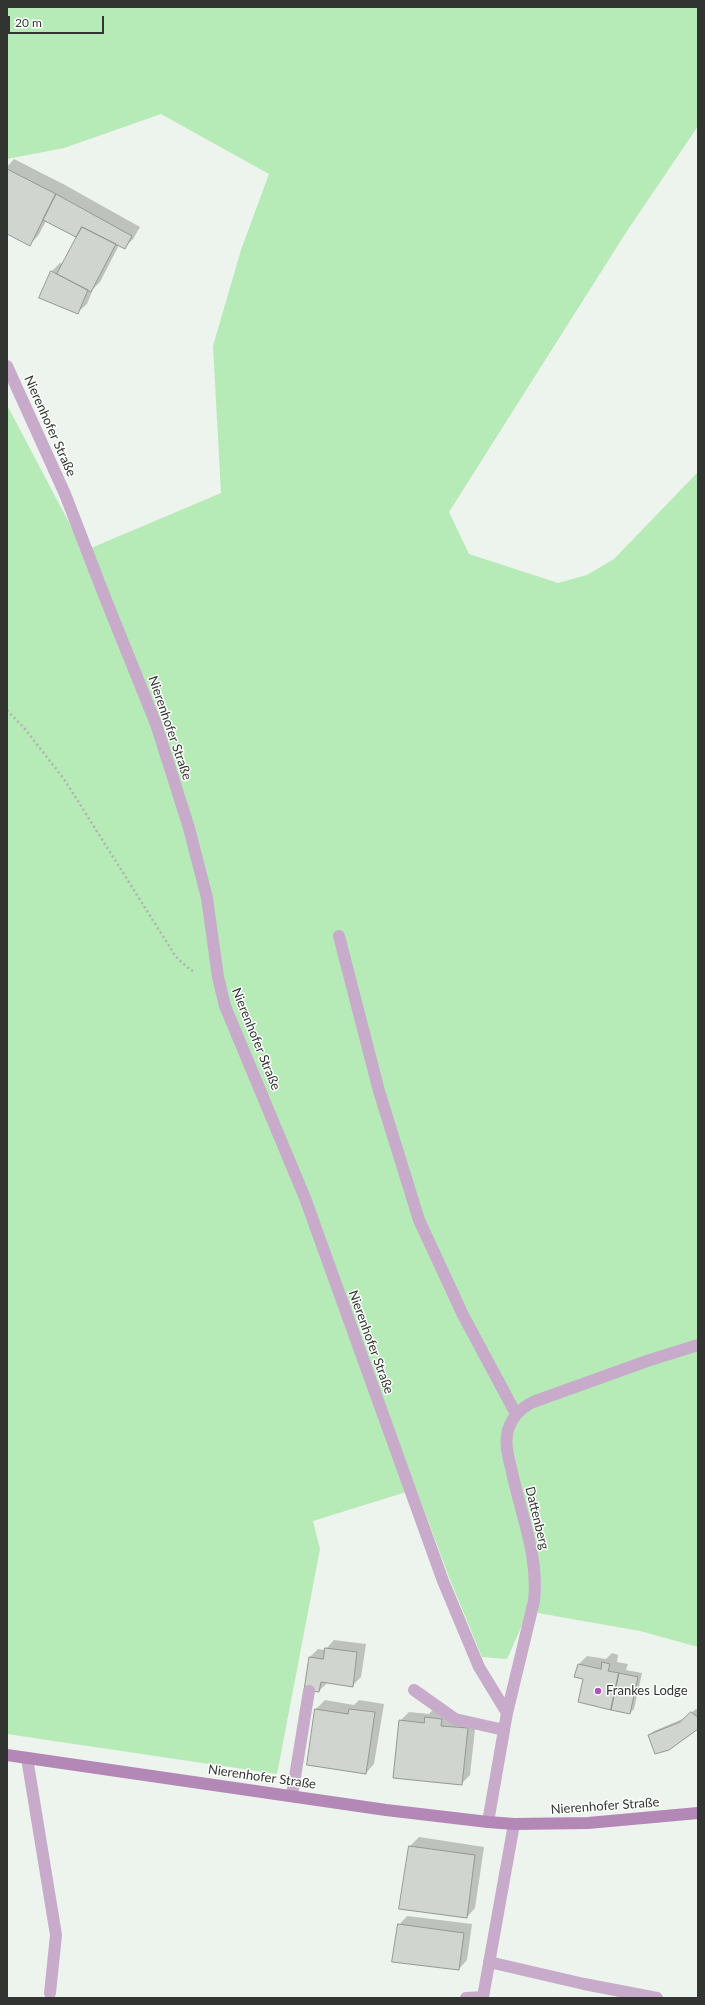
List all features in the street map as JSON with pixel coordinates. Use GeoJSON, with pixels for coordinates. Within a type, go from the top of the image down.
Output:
{"type":"FeatureCollection","features":[{"type":"Feature","properties":{"kind":"main road","name":"Nierenhofer Straße"},"geometry":{"type":"LineString","coordinates":[[7,1754],[386,1810],[488,1822],[514,1824],[588,1823],[698,1813]]}},
{"type":"Feature","properties":{"kind":"street","name":"Nierenhofer Straße"},"geometry":{"type":"LineString","coordinates":[[7,366],[65,494],[156,724],[189,828],[207,898],[218,977],[225,1006],[305,1198],[443,1581],[479,1667],[507,1713]]}},
{"type":"Feature","properties":{"kind":"street"},"geometry":{"type":"LineString","coordinates":[[339,936],[379,1091],[419,1220],[463,1315],[516,1414]]}},
{"type":"Feature","properties":{"kind":"street","name":"Dattenberg"},"geometry":{"type":"LineString","coordinates":[[488,1822],[507,1713],[534,1601],[536,1584],[528,1535],[514,1484],[507,1443],[507,1432],[516,1414],[533,1402],[552,1394],[698,1345]]}},
{"type":"Feature","properties":{"kind":"street"},"geometry":{"type":"LineString","coordinates":[[414,1690],[455,1719],[504,1730]]}},
{"type":"Feature","properties":{"kind":"street"},"geometry":{"type":"LineString","coordinates":[[292,1795],[309,1691]]}},
{"type":"Feature","properties":{"kind":"street"},"geometry":{"type":"LineString","coordinates":[[27,1758],[56,1935],[50,1993]]}},
{"type":"Feature","properties":{"kind":"street"},"geometry":{"type":"LineString","coordinates":[[466,1998],[485,1997],[489,1962],[514,1824]]}},
{"type":"Feature","properties":{"kind":"street"},"geometry":{"type":"LineString","coordinates":[[489,1962],[584,1984],[657,1998]]}},
{"type":"Feature","properties":{"kind":"path"},"geometry":{"type":"LineString","coordinates":[[7,710],[25,729],[64,779],[176,957],[187,967],[200,975],[218,977]]}},
{"type":"Feature","properties":{"kind":"green space"},"geometry":{"type":"Polygon","coordinates":[[[7,7],[698,7],[698,126],[625,234],[449,512],[469,554],[558,583],[587,575],[614,559],[698,472],[698,1647],[640,1631],[538,1613],[535,1601],[535,1567],[509,1457],[508,1432],[519,1413],[506,1432],[508,1458],[534,1567],[533,1601],[507,1659],[482,1657],[449,1577],[416,1489],[313,1521],[320,1549],[277,1774],[7,1734],[7,405],[84,551],[221,493],[213,346],[241,250],[269,174],[161,114],[64,148],[7,159],[7,7]]]}},
{"type":"Feature","properties":{"kind":"building"},"geometry":{"type":"Polygon","coordinates":[[[7,169],[56,194],[30,246],[7,234],[7,169]]]}},
{"type":"Feature","properties":{"kind":"building"},"geometry":{"type":"Polygon","coordinates":[[[56,194],[132,236],[125,249],[82,227],[76,237],[43,220],[56,194]]]}},
{"type":"Feature","properties":{"kind":"building"},"geometry":{"type":"Polygon","coordinates":[[[82,227],[116,244],[91,292],[57,274],[82,227]]]}},
{"type":"Feature","properties":{"kind":"building"},"geometry":{"type":"Polygon","coordinates":[[[51,271],[88,290],[78,314],[39,298],[51,271]]]}},
{"type":"Feature","properties":{"kind":"building"},"geometry":{"type":"Polygon","coordinates":[[[325,1648],[357,1652],[353,1687],[321,1682],[319,1692],[304,1690],[309,1657],[323,1659],[325,1648]]]}},
{"type":"Feature","properties":{"kind":"building","name":"Frankes Lodge"},"geometry":{"type":"Polygon","coordinates":[[[602,1662],[610,1664],[608,1671],[619,1673],[611,1710],[578,1702],[583,1679],[574,1677],[578,1664],[601,1669],[602,1662]]]}},
{"type":"Feature","properties":{"kind":"building"},"geometry":{"type":"Polygon","coordinates":[[[619,1673],[638,1677],[630,1714],[611,1710],[619,1673]]]}},
{"type":"Feature","properties":{"kind":"building"},"geometry":{"type":"Polygon","coordinates":[[[315,1709],[348,1714],[349,1709],[375,1712],[366,1774],[307,1765],[315,1709]]]}},
{"type":"Feature","properties":{"kind":"building"},"geometry":{"type":"Polygon","coordinates":[[[691,1712],[698,1717],[698,1729],[669,1750],[655,1754],[648,1735],[680,1722],[691,1712]]]}},
{"type":"Feature","properties":{"kind":"building"},"geometry":{"type":"Polygon","coordinates":[[[425,1717],[442,1719],[441,1726],[468,1728],[462,1785],[393,1778],[399,1720],[424,1723],[425,1717]]]}},
{"type":"Feature","properties":{"kind":"building"},"geometry":{"type":"Polygon","coordinates":[[[409,1846],[475,1855],[467,1918],[399,1909],[409,1846]]]}},
{"type":"Feature","properties":{"kind":"building"},"geometry":{"type":"Polygon","coordinates":[[[398,1924],[464,1933],[459,1970],[392,1962],[398,1924]]]}},
{"type":"Feature","properties":{"kind":"place","name":"Frankes Lodge"},"geometry":{"type":"Point","coordinates":[598,1691]}}]}
